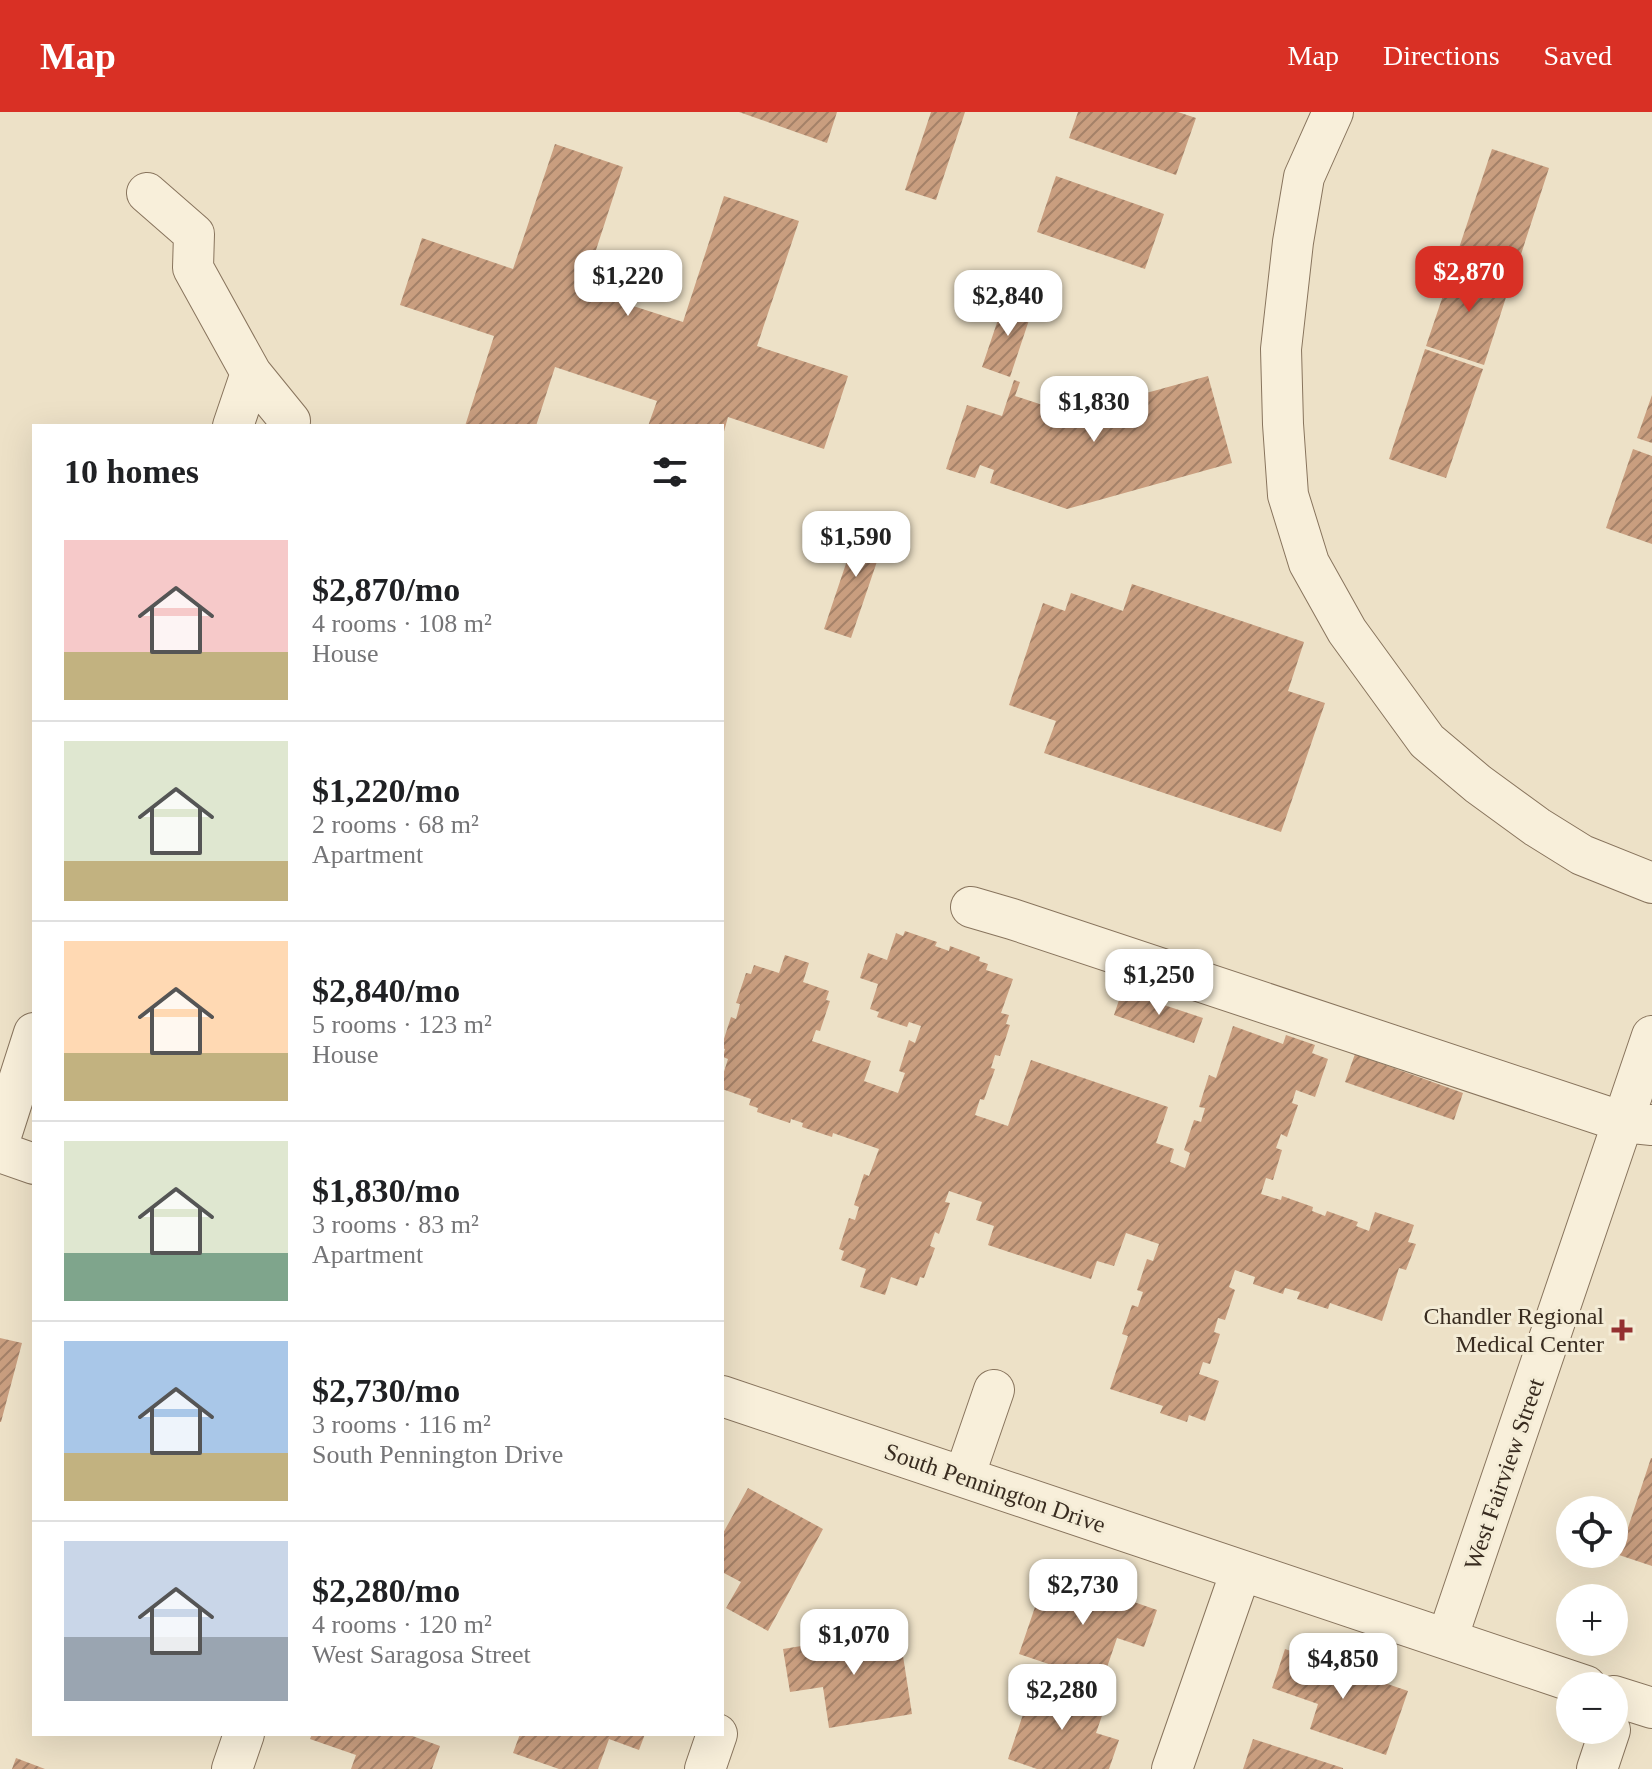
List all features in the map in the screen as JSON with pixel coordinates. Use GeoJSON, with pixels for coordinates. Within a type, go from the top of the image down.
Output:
{"type":"FeatureCollection","features":[{"type":"Feature","properties":{"kind":"street"},"geometry":{"type":"LineString","coordinates":[[1333,112],[1304,177],[1281,349],[1288,495],[1309,563],[1347,631],[1427,741],[1478,784],[1537,827],[1582,855],[1652,883]]}},
{"type":"Feature","properties":{"kind":"street"},"geometry":{"type":"LineString","coordinates":[[147,193],[194,234],[193,268],[251,373],[289,424]]}},
{"type":"Feature","properties":{"kind":"street"},"geometry":{"type":"LineString","coordinates":[[234,424],[251,373]]}},
{"type":"Feature","properties":{"kind":"street"},"geometry":{"type":"LineString","coordinates":[[971,907],[1638,1124],[1652,1149]]}},
{"type":"Feature","properties":{"kind":"street","name":"West Fairview Street"},"geometry":{"type":"LineString","coordinates":[[1447,1639],[1638,1124],[1652,1036]]}},
{"type":"Feature","properties":{"kind":"street"},"geometry":{"type":"LineString","coordinates":[[0,1139],[32,1039]]}},
{"type":"Feature","properties":{"kind":"street"},"geometry":{"type":"LineString","coordinates":[[0,1152],[32,1163]]}},
{"type":"Feature","properties":{"kind":"street"},"geometry":{"type":"LineString","coordinates":[[964,1477],[994,1390]]}},
{"type":"Feature","properties":{"kind":"street","name":"South Pennington Drive"},"geometry":{"type":"LineString","coordinates":[[724,1397],[1447,1639],[1556,1682]]}},
{"type":"Feature","properties":{"kind":"street"},"geometry":{"type":"LineString","coordinates":[[1172,1769],[1241,1571]]}},
{"type":"Feature","properties":{"kind":"street"},"geometry":{"type":"LineString","coordinates":[[232,1769],[243,1736]]}},
{"type":"Feature","properties":{"kind":"street"},"geometry":{"type":"LineString","coordinates":[[705,1769],[716,1736]]}},
{"type":"Feature","properties":{"kind":"street"},"geometry":{"type":"LineString","coordinates":[[1597,1769],[1605,1744]]}},
{"type":"Feature","properties":{"kind":"building"},"geometry":{"type":"Polygon","coordinates":[[[739,112],[837,112],[827,143],[739,112]]]}},
{"type":"Feature","properties":{"kind":"building"},"geometry":{"type":"Polygon","coordinates":[[[931,112],[965,112],[936,200],[905,190],[931,112]]]}},
{"type":"Feature","properties":{"kind":"building"},"geometry":{"type":"Polygon","coordinates":[[[1078,112],[1178,112],[1196,118],[1176,175],[1069,138],[1078,112]]]}},
{"type":"Feature","properties":{"kind":"building"},"geometry":{"type":"Polygon","coordinates":[[[555,144],[623,167],[583,290],[683,322],[724,196],[799,221],[757,346],[848,376],[824,449],[728,417],[724,431],[724,424],[649,424],[657,401],[555,367],[537,424],[466,424],[494,336],[400,305],[422,238],[513,269],[555,144]]]}},
{"type":"Feature","properties":{"kind":"building"},"geometry":{"type":"Polygon","coordinates":[[[1492,149],[1549,168],[1513,279],[1455,260],[1492,149]]]}},
{"type":"Feature","properties":{"kind":"building"},"geometry":{"type":"Polygon","coordinates":[[[1056,176],[1164,214],[1145,269],[1037,232],[1056,176]]]}},
{"type":"Feature","properties":{"kind":"building"},"geometry":{"type":"Polygon","coordinates":[[[1454,263],[1511,282],[1484,365],[1426,346],[1454,263]]]}},
{"type":"Feature","properties":{"kind":"building"},"geometry":{"type":"Polygon","coordinates":[[[1005,299],[1033,308],[1010,377],[982,367],[1005,299]]]}},
{"type":"Feature","properties":{"kind":"building"},"geometry":{"type":"Polygon","coordinates":[[[1425,349],[1483,369],[1446,478],[1389,459],[1425,349]]]}},
{"type":"Feature","properties":{"kind":"building"},"geometry":{"type":"Polygon","coordinates":[[[1208,376],[1232,463],[1067,509],[990,483],[994,470],[980,465],[975,478],[946,469],[967,405],[1002,416],[1014,380],[1020,382],[1015,396],[1070,414],[1208,376]]]}},
{"type":"Feature","properties":{"kind":"building"},"geometry":{"type":"Polygon","coordinates":[[[1652,395],[1652,443],[1637,438],[1652,395]]]}},
{"type":"Feature","properties":{"kind":"building"},"geometry":{"type":"Polygon","coordinates":[[[1633,449],[1652,456],[1652,544],[1606,528],[1633,449]]]}},
{"type":"Feature","properties":{"kind":"building"},"geometry":{"type":"Polygon","coordinates":[[[861,519],[888,529],[851,638],[824,629],[861,519]]]}},
{"type":"Feature","properties":{"kind":"building"},"geometry":{"type":"Polygon","coordinates":[[[1132,584],[1304,642],[1288,691],[1325,703],[1281,832],[1044,753],[1056,721],[1009,705],[1043,603],[1065,611],[1071,593],[1123,611],[1132,584]]]}},
{"type":"Feature","properties":{"kind":"building"},"geometry":{"type":"Polygon","coordinates":[[[905,931],[937,942],[935,946],[949,951],[950,946],[980,957],[979,961],[988,964],[986,970],[1013,979],[1001,1013],[1009,1015],[1006,1024],[1010,1025],[1000,1056],[995,1055],[991,1068],[995,1069],[975,1115],[1008,1126],[1031,1060],[1168,1107],[1156,1143],[1174,1149],[1170,1162],[1185,1168],[1190,1153],[1184,1150],[1194,1120],[1201,1122],[1205,1108],[1199,1107],[1209,1075],[1216,1078],[1233,1026],[1283,1044],[1286,1035],[1315,1045],[1312,1053],[1328,1059],[1315,1097],[1296,1090],[1292,1103],[1298,1105],[1287,1137],[1281,1134],[1276,1148],[1282,1150],[1273,1180],[1266,1178],[1261,1194],[1281,1200],[1282,1196],[1313,1207],[1312,1211],[1325,1216],[1327,1211],[1358,1222],[1356,1226],[1369,1231],[1375,1212],[1414,1225],[1408,1242],[1416,1244],[1406,1270],[1399,1268],[1382,1321],[1330,1303],[1328,1309],[1297,1299],[1300,1292],[1285,1288],[1283,1294],[1253,1284],[1255,1277],[1235,1270],[1229,1287],[1235,1290],[1225,1320],[1218,1318],[1214,1332],[1220,1334],[1210,1364],[1203,1362],[1199,1374],[1219,1381],[1205,1421],[1189,1415],[1187,1422],[1160,1413],[1163,1406],[1110,1389],[1128,1336],[1122,1334],[1132,1305],[1138,1307],[1143,1292],[1137,1290],[1147,1259],[1153,1261],[1159,1244],[1126,1233],[1114,1266],[1097,1261],[1091,1279],[988,1245],[994,1226],[976,1220],[982,1202],[949,1191],[945,1202],[950,1203],[939,1234],[935,1232],[930,1246],[935,1248],[924,1278],[920,1277],[917,1286],[891,1277],[885,1295],[860,1287],[866,1269],[841,1260],[844,1251],[839,1249],[849,1218],[855,1220],[859,1207],[854,1205],[864,1174],[869,1176],[879,1149],[833,1133],[832,1137],[802,1127],[803,1123],[791,1119],[790,1123],[757,1112],[758,1108],[749,1105],[751,1099],[724,1090],[728,1059],[724,1057],[724,1039],[731,1017],[736,1019],[740,1004],[736,1003],[746,973],[751,974],[754,965],[779,973],[785,955],[809,963],[803,982],[829,991],[826,1000],[830,1001],[820,1031],[816,1030],[812,1041],[871,1061],[864,1081],[898,1093],[905,1073],[899,1071],[909,1040],[915,1043],[921,1026],[909,1022],[907,1027],[877,1017],[879,1012],[870,1009],[878,984],[860,978],[868,953],[887,960],[896,933],[903,936],[905,931]]]}},
{"type":"Feature","properties":{"kind":"building"},"geometry":{"type":"Polygon","coordinates":[[[1122,991],[1203,1018],[1194,1043],[1114,1015],[1122,991]]]}},
{"type":"Feature","properties":{"kind":"building"},"geometry":{"type":"Polygon","coordinates":[[[1355,1054],[1463,1093],[1454,1120],[1345,1082],[1355,1054]]]}},
{"type":"Feature","properties":{"kind":"building"},"geometry":{"type":"Polygon","coordinates":[[[0,1338],[22,1343],[1,1422],[0,1422],[0,1338]]]}},
{"type":"Feature","properties":{"kind":"building"},"geometry":{"type":"Polygon","coordinates":[[[1652,1458],[1652,1566],[1628,1558],[1628,1528],[1652,1458]]]}},
{"type":"Feature","properties":{"kind":"building"},"geometry":{"type":"Polygon","coordinates":[[[748,1488],[823,1529],[768,1631],[726,1608],[741,1582],[724,1573],[724,1531],[748,1488]]]}},
{"type":"Feature","properties":{"kind":"building"},"geometry":{"type":"Polygon","coordinates":[[[1047,1572],[1157,1610],[1144,1647],[1117,1638],[1102,1682],[1019,1654],[1047,1572]]]}},
{"type":"Feature","properties":{"kind":"building"},"geometry":{"type":"Polygon","coordinates":[[[899,1630],[912,1714],[829,1728],[823,1687],[790,1692],[783,1649],[899,1630]]]}},
{"type":"Feature","properties":{"kind":"building"},"geometry":{"type":"Polygon","coordinates":[[[1285,1649],[1408,1691],[1386,1755],[1310,1729],[1318,1704],[1272,1688],[1285,1649]]]}},
{"type":"Feature","properties":{"kind":"building"},"geometry":{"type":"Polygon","coordinates":[[[1035,1679],[1106,1704],[1096,1733],[1119,1740],[1109,1769],[1037,1769],[1008,1759],[1035,1679]]]}},
{"type":"Feature","properties":{"kind":"building"},"geometry":{"type":"Polygon","coordinates":[[[311,1736],[412,1736],[440,1746],[432,1769],[351,1769],[356,1755],[310,1739],[311,1736]]]}},
{"type":"Feature","properties":{"kind":"building"},"geometry":{"type":"Polygon","coordinates":[[[519,1736],[644,1736],[639,1750],[609,1739],[598,1769],[559,1769],[513,1753],[519,1736]]]}},
{"type":"Feature","properties":{"kind":"building"},"geometry":{"type":"Polygon","coordinates":[[[1253,1739],[1343,1768],[1343,1769],[1243,1769],[1253,1739]]]}},
{"type":"Feature","properties":{"kind":"building"},"geometry":{"type":"Polygon","coordinates":[[[16,1758],[45,1769],[12,1769],[16,1758]]]}},
{"type":"Feature","properties":{"kind":"place","name":"Chandler Regional Medical Center"},"geometry":{"type":"Point","coordinates":[1622,1330]}}]}
